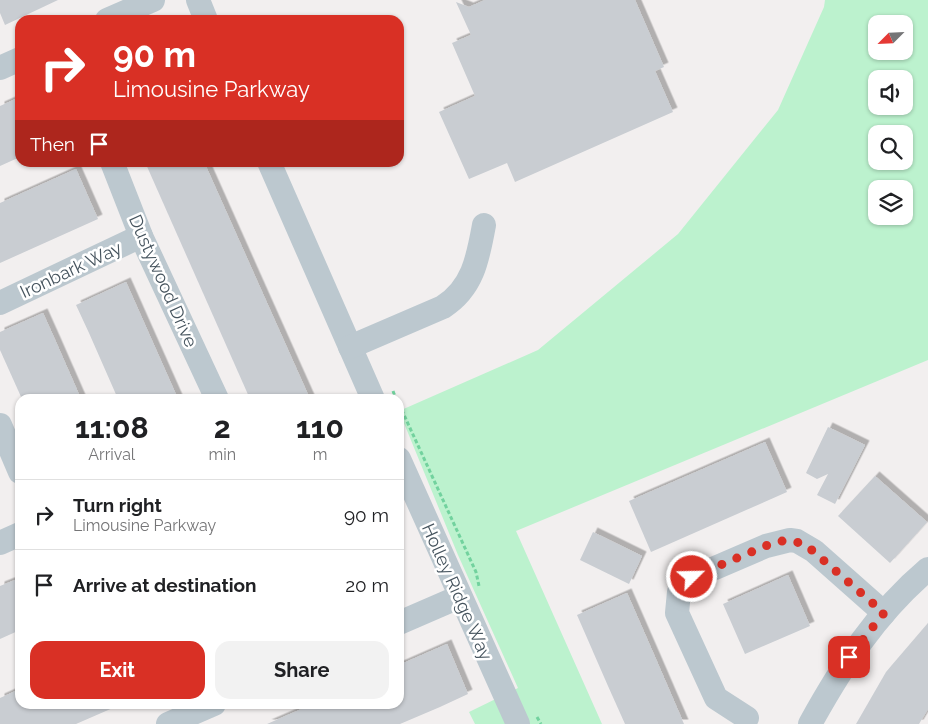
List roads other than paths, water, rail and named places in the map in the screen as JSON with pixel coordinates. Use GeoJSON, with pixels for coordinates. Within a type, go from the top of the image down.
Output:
{"type":"FeatureCollection","features":[{"type":"Feature","properties":{"kind":"street"},"geometry":{"type":"LineString","coordinates":[[118,15],[152,0]]}},
{"type":"Feature","properties":{"kind":"street"},"geometry":{"type":"LineString","coordinates":[[198,0],[204,15]]}},
{"type":"Feature","properties":{"kind":"street"},"geometry":{"type":"LineString","coordinates":[[0,68],[15,61]]}},
{"type":"Feature","properties":{"kind":"street","name":"Dustywood Drive"},"geometry":{"type":"LineString","coordinates":[[114,167],[141,236],[215,394]]}},
{"type":"Feature","properties":{"kind":"street"},"geometry":{"type":"LineString","coordinates":[[271,167],[370,394]]}},
{"type":"Feature","properties":{"kind":"street"},"geometry":{"type":"LineString","coordinates":[[350,347],[443,307],[454,300],[466,288],[478,262],[484,225]]}},
{"type":"Feature","properties":{"kind":"street","name":"Ironbark Way"},"geometry":{"type":"LineString","coordinates":[[0,303],[141,236]]}},
{"type":"Feature","properties":{"kind":"street"},"geometry":{"type":"LineString","coordinates":[[0,426],[15,460]]}},
{"type":"Feature","properties":{"kind":"street","name":"Holley Ridge Way"},"geometry":{"type":"LineString","coordinates":[[404,470],[459,597],[518,724]]}},
{"type":"Feature","properties":{"kind":"street"},"geometry":{"type":"LineString","coordinates":[[0,543],[15,536]]}},
{"type":"Feature","properties":{"kind":"street"},"geometry":{"type":"LineString","coordinates":[[747,718],[716,698],[677,613],[679,592],[687,580],[766,546],[790,540],[814,551],[884,613]]}},
{"type":"Feature","properties":{"kind":"street"},"geometry":{"type":"LineString","coordinates":[[810,724],[841,670],[884,613],[928,569]]}},
{"type":"Feature","properties":{"kind":"street"},"geometry":{"type":"LineString","coordinates":[[404,621],[459,597]]}},
{"type":"Feature","properties":{"kind":"street"},"geometry":{"type":"LineString","coordinates":[[168,724],[202,709]]}}]}
